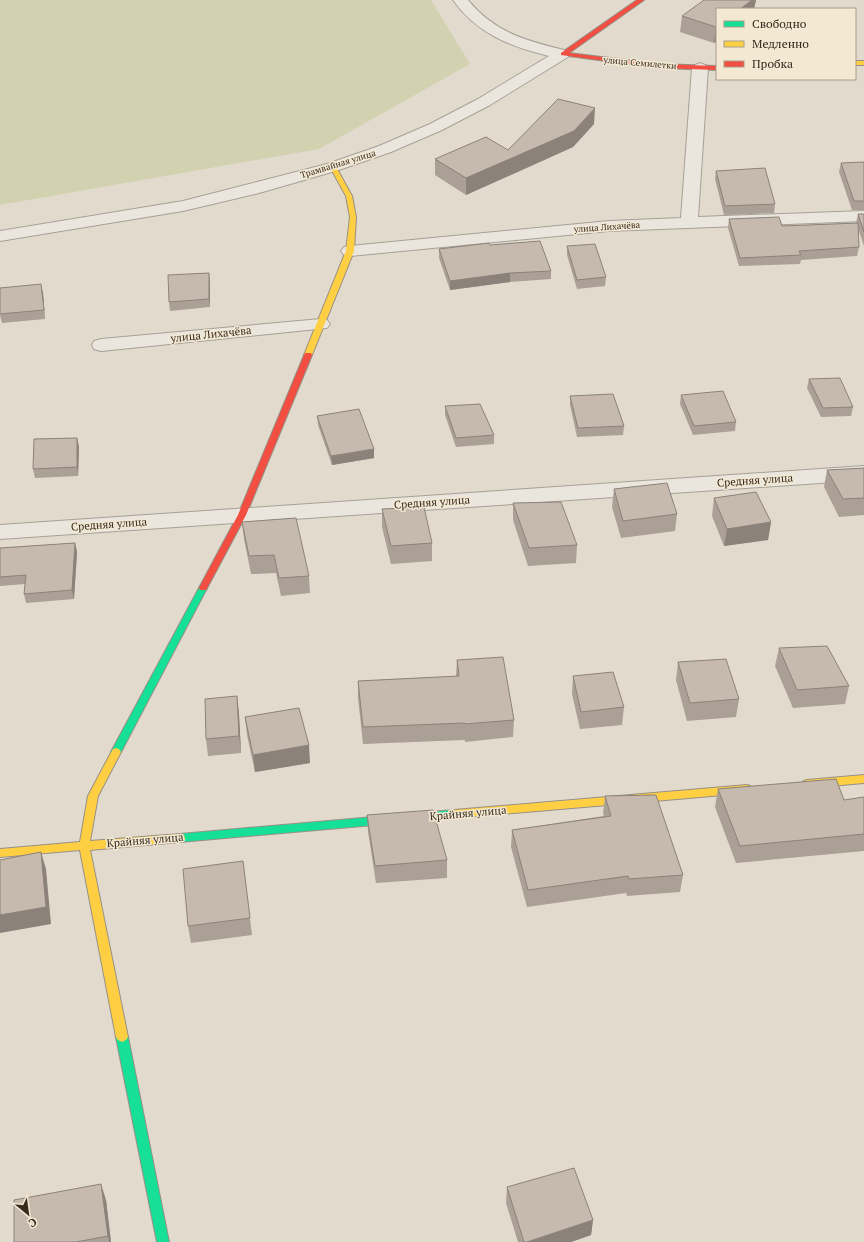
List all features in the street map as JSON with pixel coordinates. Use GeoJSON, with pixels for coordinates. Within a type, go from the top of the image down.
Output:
{"type":"FeatureCollection","features":[{"type":"Feature","properties":{"kind":"street"},"geometry":{"type":"LineString","coordinates":[[460,0],[477,20],[501,36],[525,46],[563,54]]}},
{"type":"Feature","properties":{"kind":"street","name":"Трамвайная улица"},"geometry":{"type":"LineString","coordinates":[[0,236],[183,206],[333,167],[385,149],[436,127],[491,98],[563,54],[640,0]]}},
{"type":"Feature","properties":{"kind":"street","name":"улица Семилетки"},"geometry":{"type":"LineString","coordinates":[[563,54],[637,64],[716,68]]}},
{"type":"Feature","properties":{"kind":"street"},"geometry":{"type":"LineString","coordinates":[[689,223],[700,68]]}},
{"type":"Feature","properties":{"kind":"street"},"geometry":{"type":"LineString","coordinates":[[163,1242],[84,846],[93,796],[242,514],[350,251],[353,217],[349,196],[333,167]]}},
{"type":"Feature","properties":{"kind":"street","name":"улица Лихачёва"},"geometry":{"type":"LineString","coordinates":[[350,251],[609,226],[864,216]]}},
{"type":"Feature","properties":{"kind":"street","name":"улица Лихачёва"},"geometry":{"type":"LineString","coordinates":[[101,345],[321,324]]}},
{"type":"Feature","properties":{"kind":"street","name":"Средняя улица"},"geometry":{"type":"LineString","coordinates":[[0,532],[242,514],[864,473]]}},
{"type":"Feature","properties":{"kind":"street"},"geometry":{"type":"LineString","coordinates":[[800,784],[864,779]]}},
{"type":"Feature","properties":{"kind":"street","name":"Крайняя улица"},"geometry":{"type":"LineString","coordinates":[[0,853],[753,789]]}},
{"type":"Feature","properties":{"kind":"green space"},"geometry":{"type":"Polygon","coordinates":[[[0,0],[431,0],[470,64],[319,149],[0,205],[0,0]]]}},
{"type":"Feature","properties":{"kind":"building"},"geometry":{"type":"Polygon","coordinates":[[[704,0],[752,0],[741,8],[716,8],[716,27],[682,16],[704,0]]]}},
{"type":"Feature","properties":{"kind":"building"},"geometry":{"type":"Polygon","coordinates":[[[558,99],[595,108],[574,131],[466,178],[435,159],[486,137],[508,150],[558,99]]]}},
{"type":"Feature","properties":{"kind":"building"},"geometry":{"type":"Polygon","coordinates":[[[864,162],[864,201],[854,201],[841,163],[864,162]]]}},
{"type":"Feature","properties":{"kind":"building"},"geometry":{"type":"Polygon","coordinates":[[[765,168],[775,204],[725,206],[716,171],[765,168]]]}},
{"type":"Feature","properties":{"kind":"building"},"geometry":{"type":"Polygon","coordinates":[[[858,214],[864,214],[864,232],[858,214]]]}},
{"type":"Feature","properties":{"kind":"building"},"geometry":{"type":"Polygon","coordinates":[[[779,217],[782,226],[858,223],[859,247],[799,251],[801,255],[740,258],[729,219],[779,217]]]}},
{"type":"Feature","properties":{"kind":"building"},"geometry":{"type":"Polygon","coordinates":[[[540,241],[551,271],[510,273],[450,281],[439,249],[489,243],[490,245],[540,241]]]}},
{"type":"Feature","properties":{"kind":"building"},"geometry":{"type":"Polygon","coordinates":[[[595,244],[606,277],[577,280],[567,246],[595,244]]]}},
{"type":"Feature","properties":{"kind":"building"},"geometry":{"type":"Polygon","coordinates":[[[209,273],[209,299],[169,302],[168,275],[209,273]]]}},
{"type":"Feature","properties":{"kind":"building"},"geometry":{"type":"Polygon","coordinates":[[[41,284],[44,310],[0,314],[0,288],[41,284]]]}},
{"type":"Feature","properties":{"kind":"building"},"geometry":{"type":"Polygon","coordinates":[[[840,378],[853,407],[823,408],[809,379],[840,378]]]}},
{"type":"Feature","properties":{"kind":"building"},"geometry":{"type":"Polygon","coordinates":[[[723,391],[736,422],[694,426],[681,395],[723,391]]]}},
{"type":"Feature","properties":{"kind":"building"},"geometry":{"type":"Polygon","coordinates":[[[613,394],[624,426],[578,428],[570,396],[613,394]]]}},
{"type":"Feature","properties":{"kind":"building"},"geometry":{"type":"Polygon","coordinates":[[[480,404],[494,435],[456,438],[445,406],[480,404]]]}},
{"type":"Feature","properties":{"kind":"building"},"geometry":{"type":"Polygon","coordinates":[[[359,409],[374,449],[331,456],[317,416],[359,409]]]}},
{"type":"Feature","properties":{"kind":"building"},"geometry":{"type":"Polygon","coordinates":[[[77,438],[77,467],[33,469],[34,439],[77,438]]]}},
{"type":"Feature","properties":{"kind":"building"},"geometry":{"type":"Polygon","coordinates":[[[864,468],[864,498],[843,499],[827,470],[864,468]]]}},
{"type":"Feature","properties":{"kind":"building"},"geometry":{"type":"Polygon","coordinates":[[[667,483],[677,514],[623,521],[614,489],[667,483]]]}},
{"type":"Feature","properties":{"kind":"building"},"geometry":{"type":"Polygon","coordinates":[[[756,492],[771,522],[727,529],[714,498],[756,492]]]}},
{"type":"Feature","properties":{"kind":"building"},"geometry":{"type":"Polygon","coordinates":[[[561,502],[577,545],[529,548],[513,503],[561,502]]]}},
{"type":"Feature","properties":{"kind":"building"},"geometry":{"type":"Polygon","coordinates":[[[424,507],[432,543],[391,546],[382,509],[424,507]]]}},
{"type":"Feature","properties":{"kind":"building"},"geometry":{"type":"Polygon","coordinates":[[[296,518],[309,576],[279,578],[274,555],[249,556],[242,522],[296,518]]]}},
{"type":"Feature","properties":{"kind":"building"},"geometry":{"type":"Polygon","coordinates":[[[75,543],[72,590],[24,594],[26,575],[0,577],[0,548],[75,543]]]}},
{"type":"Feature","properties":{"kind":"building"},"geometry":{"type":"Polygon","coordinates":[[[827,646],[849,686],[797,690],[779,648],[827,646]]]}},
{"type":"Feature","properties":{"kind":"building"},"geometry":{"type":"Polygon","coordinates":[[[503,657],[514,720],[465,724],[363,727],[358,681],[459,676],[457,660],[503,657]]]}},
{"type":"Feature","properties":{"kind":"building"},"geometry":{"type":"Polygon","coordinates":[[[726,659],[739,699],[690,703],[678,662],[726,659]]]}},
{"type":"Feature","properties":{"kind":"building"},"geometry":{"type":"Polygon","coordinates":[[[613,672],[624,707],[581,712],[573,676],[613,672]]]}},
{"type":"Feature","properties":{"kind":"building"},"geometry":{"type":"Polygon","coordinates":[[[237,696],[239,736],[206,739],[205,699],[237,696]]]}},
{"type":"Feature","properties":{"kind":"building"},"geometry":{"type":"Polygon","coordinates":[[[299,708],[309,745],[253,755],[245,717],[299,708]]]}},
{"type":"Feature","properties":{"kind":"building"},"geometry":{"type":"Polygon","coordinates":[[[836,779],[844,800],[864,797],[864,834],[740,846],[718,789],[836,779]]]}},
{"type":"Feature","properties":{"kind":"building"},"geometry":{"type":"Polygon","coordinates":[[[656,795],[683,875],[629,879],[628,876],[528,890],[512,830],[611,816],[605,796],[656,795]]]}},
{"type":"Feature","properties":{"kind":"building"},"geometry":{"type":"Polygon","coordinates":[[[433,810],[447,860],[375,866],[367,815],[433,810]]]}},
{"type":"Feature","properties":{"kind":"building"},"geometry":{"type":"Polygon","coordinates":[[[41,852],[46,907],[0,915],[0,860],[41,852]]]}},
{"type":"Feature","properties":{"kind":"building"},"geometry":{"type":"Polygon","coordinates":[[[243,861],[250,918],[188,926],[183,869],[243,861]]]}},
{"type":"Feature","properties":{"kind":"building"},"geometry":{"type":"Polygon","coordinates":[[[574,1168],[593,1220],[524,1242],[507,1187],[574,1168]]]}},
{"type":"Feature","properties":{"kind":"building"},"geometry":{"type":"Polygon","coordinates":[[[101,1184],[108,1236],[76,1242],[14,1242],[14,1200],[101,1184]]]}},
{"type":"Feature","properties":{"kind":"traffic: fast"},"geometry":{"type":"LineString","coordinates":[[116,752],[203,588]]}},
{"type":"Feature","properties":{"kind":"traffic: fast"},"geometry":{"type":"LineString","coordinates":[[180,838],[454,814]]}},
{"type":"Feature","properties":{"kind":"traffic: fast"},"geometry":{"type":"LineString","coordinates":[[122,1037],[163,1242]]}},
{"type":"Feature","properties":{"kind":"traffic: slow"},"geometry":{"type":"LineString","coordinates":[[856,63],[864,63]]}},
{"type":"Feature","properties":{"kind":"traffic: slow"},"geometry":{"type":"LineString","coordinates":[[308,355],[350,251],[353,217],[349,196],[333,167]]}},
{"type":"Feature","properties":{"kind":"traffic: slow"},"geometry":{"type":"LineString","coordinates":[[116,752],[93,796],[84,846],[122,1037]]}},
{"type":"Feature","properties":{"kind":"traffic: slow"},"geometry":{"type":"LineString","coordinates":[[807,784],[864,779]]}},
{"type":"Feature","properties":{"kind":"traffic: slow"},"geometry":{"type":"LineString","coordinates":[[454,814],[747,789]]}},
{"type":"Feature","properties":{"kind":"traffic: slow"},"geometry":{"type":"LineString","coordinates":[[0,853],[180,838]]}},
{"type":"Feature","properties":{"kind":"traffic: jam"},"geometry":{"type":"LineString","coordinates":[[563,54],[641,0]]}},
{"type":"Feature","properties":{"kind":"traffic: jam"},"geometry":{"type":"LineString","coordinates":[[563,54],[659,66],[716,68]]}},
{"type":"Feature","properties":{"kind":"traffic: jam"},"geometry":{"type":"LineString","coordinates":[[203,588],[242,515],[308,355]]}}]}
